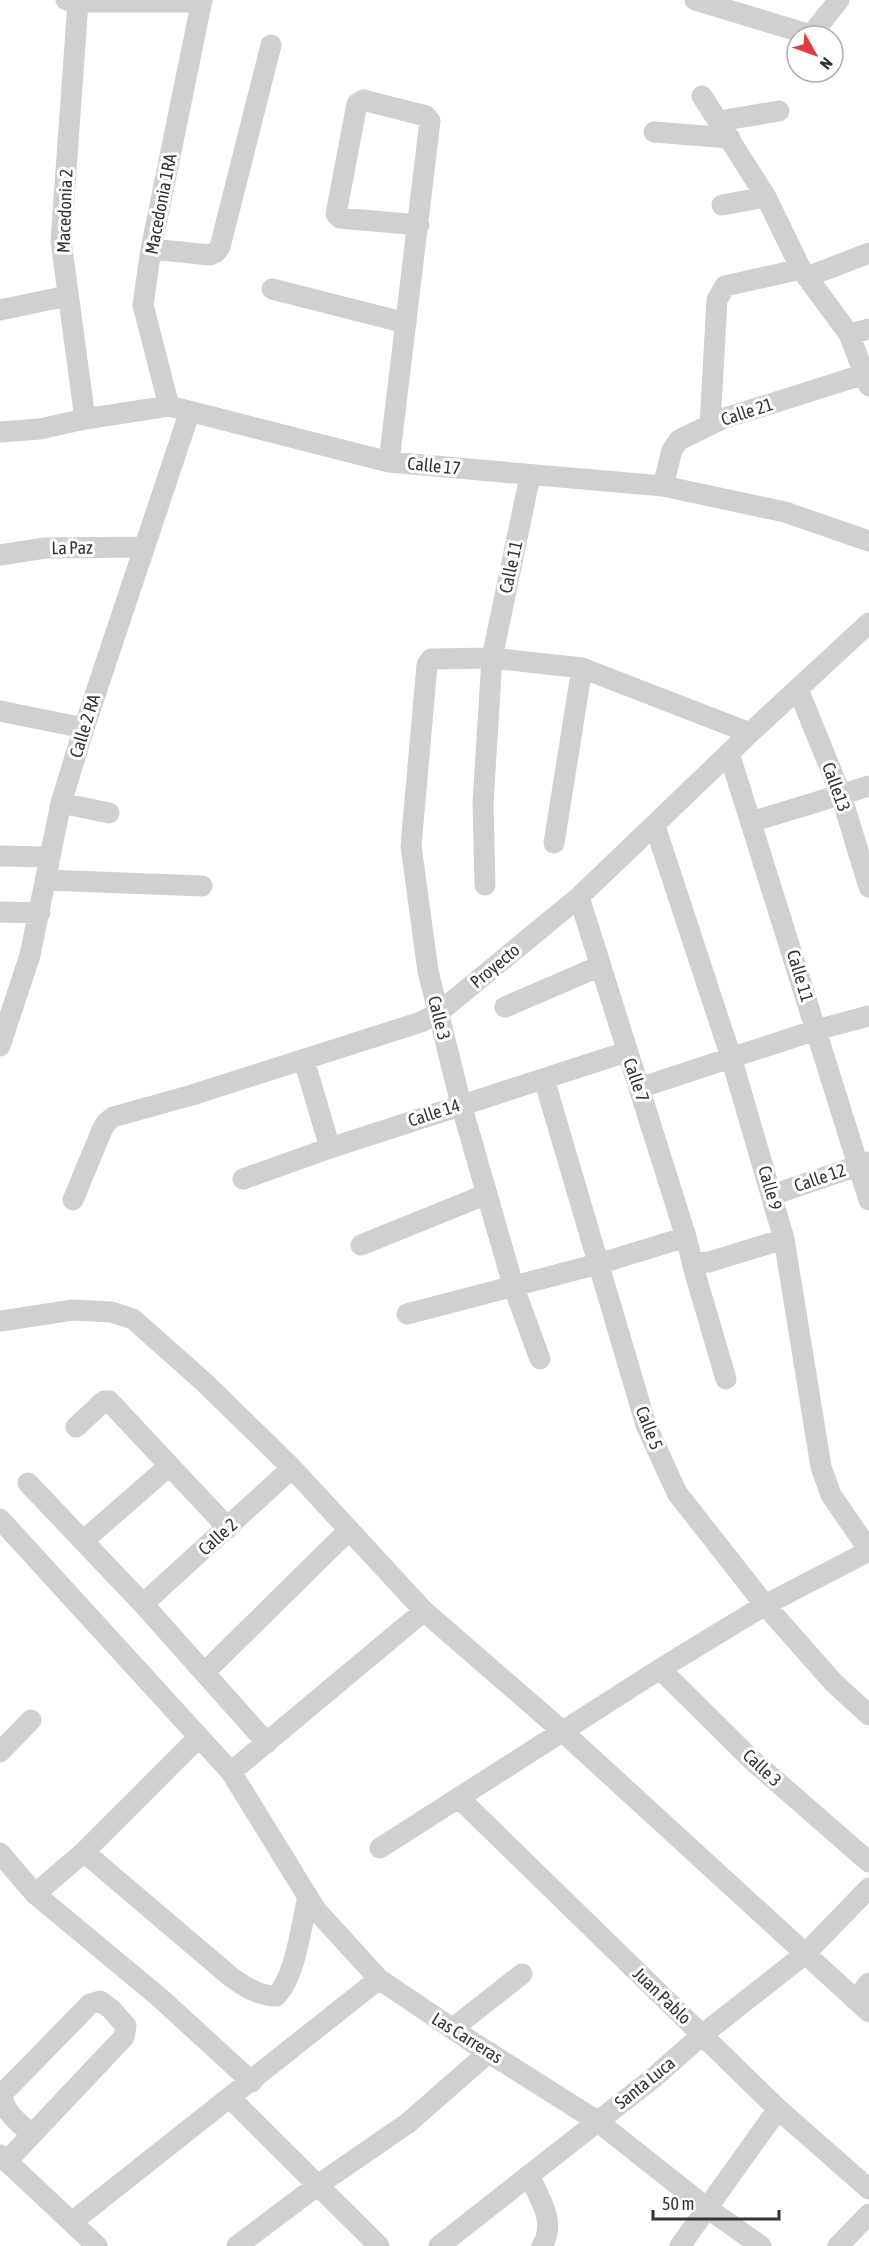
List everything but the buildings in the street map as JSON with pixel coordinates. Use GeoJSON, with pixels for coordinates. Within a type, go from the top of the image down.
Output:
{"type":"FeatureCollection","features":[{"type":"Feature","properties":{"kind":"street"},"geometry":{"type":"LineString","coordinates":[[694,0],[785,27]]}},
{"type":"Feature","properties":{"kind":"street"},"geometry":{"type":"LineString","coordinates":[[819,24],[839,0]]}},
{"type":"Feature","properties":{"kind":"street"},"geometry":{"type":"LineString","coordinates":[[72,1],[202,1]]}},
{"type":"Feature","properties":{"kind":"street","name":"Macedonia 2"},"geometry":{"type":"LineString","coordinates":[[72,1],[61,241],[85,419]]}},
{"type":"Feature","properties":{"kind":"street","name":"Macedonia 1RA"},"geometry":{"type":"LineString","coordinates":[[169,406],[143,305],[151,249],[202,1]]}},
{"type":"Feature","properties":{"kind":"street"},"geometry":{"type":"LineString","coordinates":[[151,249],[210,255],[220,247],[271,45]]}},
{"type":"Feature","properties":{"kind":"street"},"geometry":{"type":"LineString","coordinates":[[702,96],[766,197],[804,273],[859,331],[867,380]]}},
{"type":"Feature","properties":{"kind":"street"},"geometry":{"type":"LineString","coordinates":[[389,462],[419,225],[429,118],[360,101],[357,104],[336,214],[340,218],[419,225]]}},
{"type":"Feature","properties":{"kind":"street"},"geometry":{"type":"LineString","coordinates":[[654,132],[724,129],[779,111]]}},
{"type":"Feature","properties":{"kind":"street"},"geometry":{"type":"LineString","coordinates":[[722,206],[766,197]]}},
{"type":"Feature","properties":{"kind":"street"},"geometry":{"type":"LineString","coordinates":[[710,425],[717,300],[725,286],[804,273],[869,253]]}},
{"type":"Feature","properties":{"kind":"street"},"geometry":{"type":"LineString","coordinates":[[272,289],[406,323]]}},
{"type":"Feature","properties":{"kind":"street"},"geometry":{"type":"LineString","coordinates":[[0,310],[67,296]]}},
{"type":"Feature","properties":{"kind":"street","name":"Calle 21"},"geometry":{"type":"LineString","coordinates":[[663,486],[675,444],[686,436],[710,425],[867,380]]}},
{"type":"Feature","properties":{"kind":"street","name":"Calle 17"},"geometry":{"type":"LineString","coordinates":[[2,429],[40,429],[85,419],[169,406],[389,462],[663,486],[785,512],[869,542]]}},
{"type":"Feature","properties":{"kind":"street","name":"Calle 2 RA"},"geometry":{"type":"LineString","coordinates":[[0,1046],[30,955],[61,803],[190,411]]}},
{"type":"Feature","properties":{"kind":"street","name":"Calle 11"},"geometry":{"type":"LineString","coordinates":[[485,885],[483,803],[492,658],[530,476]]}},
{"type":"Feature","properties":{"kind":"street","name":"La Paz"},"geometry":{"type":"LineString","coordinates":[[0,555],[45,548],[144,547]]}},
{"type":"Feature","properties":{"kind":"street","name":"Proyecto"},"geometry":{"type":"LineString","coordinates":[[73,1200],[102,1130],[113,1117],[421,1022],[438,1013],[579,897],[869,623]]}},
{"type":"Feature","properties":{"kind":"street"},"geometry":{"type":"LineString","coordinates":[[492,658],[582,668],[750,733]]}},
{"type":"Feature","properties":{"kind":"street","name":"Calle 3"},"geometry":{"type":"LineString","coordinates":[[492,658],[432,659],[427,664],[411,846],[428,971],[438,1013],[461,1104],[513,1286],[540,1359]]}},
{"type":"Feature","properties":{"kind":"street"},"geometry":{"type":"LineString","coordinates":[[554,843],[582,668]]}},
{"type":"Feature","properties":{"kind":"street","name":"Calle13"},"geometry":{"type":"LineString","coordinates":[[798,689],[841,795],[869,887]]}},
{"type":"Feature","properties":{"kind":"street"},"geometry":{"type":"LineString","coordinates":[[0,711],[84,728]]}},
{"type":"Feature","properties":{"kind":"street","name":"Calle 11"},"geometry":{"type":"LineString","coordinates":[[729,753],[816,1029],[864,1164],[869,1200]]}},
{"type":"Feature","properties":{"kind":"street"},"geometry":{"type":"LineString","coordinates":[[751,822],[869,786]]}},
{"type":"Feature","properties":{"kind":"street"},"geometry":{"type":"LineString","coordinates":[[61,803],[109,813]]}},
{"type":"Feature","properties":{"kind":"street","name":"Calle 9"},"geometry":{"type":"LineString","coordinates":[[655,826],[731,1057],[784,1239],[821,1467],[831,1495],[869,1550]]}},
{"type":"Feature","properties":{"kind":"street"},"geometry":{"type":"LineString","coordinates":[[0,856],[50,856]]}},
{"type":"Feature","properties":{"kind":"street"},"geometry":{"type":"LineString","coordinates":[[46,880],[202,886]]}},
{"type":"Feature","properties":{"kind":"street","name":"Calle 7"},"geometry":{"type":"LineString","coordinates":[[579,897],[686,1237],[726,1378]]}},
{"type":"Feature","properties":{"kind":"street"},"geometry":{"type":"LineString","coordinates":[[0,912],[40,913]]}},
{"type":"Feature","properties":{"kind":"street"},"geometry":{"type":"LineString","coordinates":[[505,1007],[600,966]]}},
{"type":"Feature","properties":{"kind":"street"},"geometry":{"type":"LineString","coordinates":[[639,1088],[816,1029],[869,1016]]}},
{"type":"Feature","properties":{"kind":"street","name":"Calle 14"},"geometry":{"type":"LineString","coordinates":[[243,1179],[461,1104],[626,1052]]}},
{"type":"Feature","properties":{"kind":"street"},"geometry":{"type":"LineString","coordinates":[[304,1059],[330,1148]]}},
{"type":"Feature","properties":{"kind":"street","name":"Calle 5"},"geometry":{"type":"LineString","coordinates":[[544,1079],[646,1425],[677,1493],[765,1605],[834,1683],[869,1715]]}},
{"type":"Feature","properties":{"kind":"street","name":"Calle 12"},"geometry":{"type":"LineString","coordinates":[[772,1195],[864,1164]]}},
{"type":"Feature","properties":{"kind":"street"},"geometry":{"type":"LineString","coordinates":[[361,1245],[487,1194]]}},
{"type":"Feature","properties":{"kind":"street"},"geometry":{"type":"LineString","coordinates":[[407,1314],[598,1264],[686,1237]]}},
{"type":"Feature","properties":{"kind":"street"},"geometry":{"type":"LineString","coordinates":[[692,1263],[710,1262],[784,1239]]}},
{"type":"Feature","properties":{"kind":"street"},"geometry":{"type":"LineString","coordinates":[[0,1321],[74,1310],[111,1312],[133,1319],[205,1383],[291,1468],[424,1611],[561,1730],[862,2006],[869,1983]]}},
{"type":"Feature","properties":{"kind":"street"},"geometry":{"type":"LineString","coordinates":[[76,1426],[106,1400],[228,1528]]}},
{"type":"Feature","properties":{"kind":"street"},"geometry":{"type":"LineString","coordinates":[[83,1541],[169,1466]]}},
{"type":"Feature","properties":{"kind":"street","name":"Calle 2"},"geometry":{"type":"LineString","coordinates":[[143,1604],[291,1468]]}},
{"type":"Feature","properties":{"kind":"street"},"geometry":{"type":"LineString","coordinates":[[28,1483],[143,1604],[267,1743]]}},
{"type":"Feature","properties":{"kind":"street","name":"Las Carreras"},"geometry":{"type":"LineString","coordinates":[[0,1519],[231,1772],[308,1897],[328,1924],[380,1979],[452,2029],[597,2121],[707,2208],[761,2246]]}},
{"type":"Feature","properties":{"kind":"street"},"geometry":{"type":"LineString","coordinates":[[205,1672],[348,1531]]}},
{"type":"Feature","properties":{"kind":"street"},"geometry":{"type":"LineString","coordinates":[[380,1848],[460,1799],[561,1730],[765,1605],[869,1550]]}},
{"type":"Feature","properties":{"kind":"street"},"geometry":{"type":"LineString","coordinates":[[231,1772],[424,1611]]}},
{"type":"Feature","properties":{"kind":"street","name":"Calle 3"},"geometry":{"type":"LineString","coordinates":[[660,1669],[752,1760],[869,1862]]}},
{"type":"Feature","properties":{"kind":"street"},"geometry":{"type":"LineString","coordinates":[[0,1752],[31,1720]]}},
{"type":"Feature","properties":{"kind":"street"},"geometry":{"type":"LineString","coordinates":[[35,1894],[84,1852],[199,1737]]}},
{"type":"Feature","properties":{"kind":"street","name":"Juan Pablo"},"geometry":{"type":"LineString","coordinates":[[460,1799],[778,2109],[869,2189]]}},
{"type":"Feature","properties":{"kind":"street"},"geometry":{"type":"LineString","coordinates":[[84,1852],[231,1977],[254,1992],[269,1996],[276,1996],[282,1991],[293,1962],[308,1897]]}},
{"type":"Feature","properties":{"kind":"street"},"geometry":{"type":"LineString","coordinates":[[0,1853],[35,1894],[159,1997],[252,2082]]}},
{"type":"Feature","properties":{"kind":"street","name":"Santa Luca"},"geometry":{"type":"LineString","coordinates":[[439,2246],[652,2079],[702,2035],[805,1954],[869,1888]]}},
{"type":"Feature","properties":{"kind":"street"},"geometry":{"type":"LineString","coordinates":[[452,2029],[522,1974]]}},
{"type":"Feature","properties":{"kind":"street"},"geometry":{"type":"LineString","coordinates":[[72,2222],[380,1979]]}},
{"type":"Feature","properties":{"kind":"street"},"geometry":{"type":"LineString","coordinates":[[31,2134],[5,2108],[2,2101],[3,2093],[90,2004],[100,2001],[111,2009],[126,2026],[124,2037],[31,2134],[3,2158],[72,2222],[89,2243]]}},
{"type":"Feature","properties":{"kind":"street"},"geometry":{"type":"LineString","coordinates":[[237,2246],[318,2185],[408,2123],[489,2052]]}},
{"type":"Feature","properties":{"kind":"street"},"geometry":{"type":"LineString","coordinates":[[230,2098],[379,2246]]}},
{"type":"Feature","properties":{"kind":"street"},"geometry":{"type":"LineString","coordinates":[[680,2246],[778,2109]]}},
{"type":"Feature","properties":{"kind":"street"},"geometry":{"type":"LineString","coordinates":[[529,2175],[549,2220],[548,2237],[542,2246]]}},
{"type":"Feature","properties":{"kind":"street"},"geometry":{"type":"LineString","coordinates":[[838,2246],[869,2214]]}}]}
